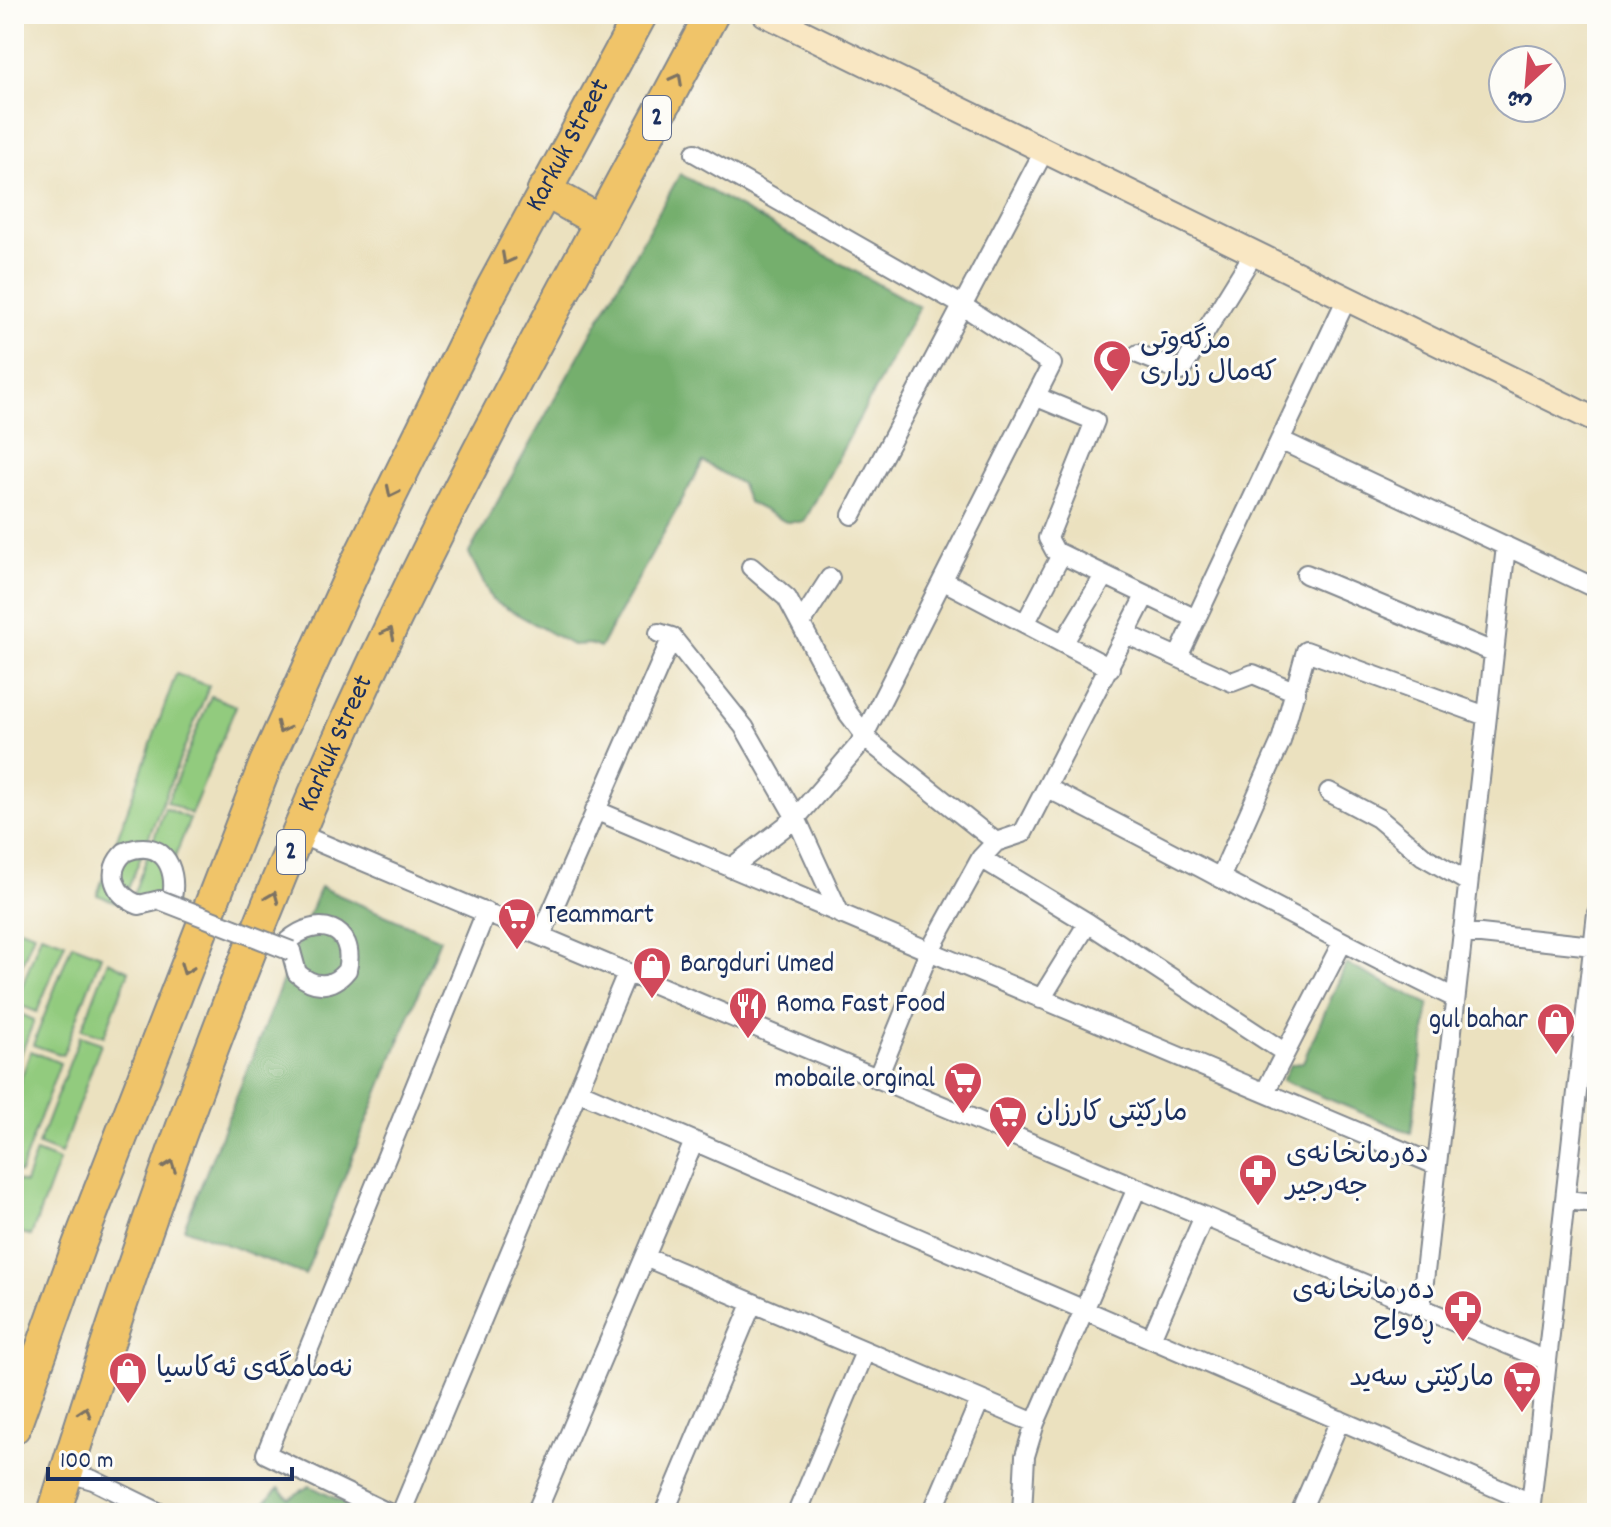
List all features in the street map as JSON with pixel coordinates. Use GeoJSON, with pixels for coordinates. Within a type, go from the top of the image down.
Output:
{"type":"FeatureCollection","features":[{"type":"Feature","properties":{"kind":"highway","name":"Karkuk Street"},"geometry":{"type":"LineString","coordinates":[[14,1427],[18,1406],[266,763],[356,565],[544,190],[641,14]]}},
{"type":"Feature","properties":{"kind":"highway","name":"Karkuk Street"},"geometry":{"type":"LineString","coordinates":[[54,1513],[143,1239],[299,834],[372,666],[599,221],[712,14]]}},
{"type":"Feature","properties":{"kind":"highway"},"geometry":{"type":"LineString","coordinates":[[544,190],[599,221]]}},
{"type":"Feature","properties":{"kind":"street"},"geometry":{"type":"LineString","coordinates":[[765,14],[1597,421]]}},
{"type":"Feature","properties":{"kind":"street"},"geometry":{"type":"LineString","coordinates":[[852,515],[960,304],[1044,151]]}},
{"type":"Feature","properties":{"kind":"street"},"geometry":{"type":"LineString","coordinates":[[695,153],[960,304],[1052,364],[865,736],[796,818],[731,868]]}},
{"type":"Feature","properties":{"kind":"street"},"geometry":{"type":"LineString","coordinates":[[1138,354],[1181,371],[1254,253]]}},
{"type":"Feature","properties":{"kind":"street"},"geometry":{"type":"LineString","coordinates":[[1178,657],[1347,298]]}},
{"type":"Feature","properties":{"kind":"street"},"geometry":{"type":"LineString","coordinates":[[1037,397],[1095,421],[1048,538],[1061,555],[1196,619]]}},
{"type":"Feature","properties":{"kind":"street"},"geometry":{"type":"LineString","coordinates":[[1280,440],[1597,589]]}},
{"type":"Feature","properties":{"kind":"street"},"geometry":{"type":"LineString","coordinates":[[1421,1308],[1506,546]]}},
{"type":"Feature","properties":{"kind":"street"},"geometry":{"type":"LineString","coordinates":[[1026,622],[1061,555]]}},
{"type":"Feature","properties":{"kind":"street"},"geometry":{"type":"LineString","coordinates":[[751,567],[787,598],[836,692],[865,736],[897,767],[996,842]]}},
{"type":"Feature","properties":{"kind":"street"},"geometry":{"type":"LineString","coordinates":[[1306,574],[1493,652]]}},
{"type":"Feature","properties":{"kind":"street"},"geometry":{"type":"LineString","coordinates":[[1064,642],[1104,576]]}},
{"type":"Feature","properties":{"kind":"street"},"geometry":{"type":"LineString","coordinates":[[801,623],[830,578]]}},
{"type":"Feature","properties":{"kind":"street"},"geometry":{"type":"LineString","coordinates":[[944,581],[1110,668]]}},
{"type":"Feature","properties":{"kind":"street"},"geometry":{"type":"LineString","coordinates":[[877,1079],[929,952],[981,858],[996,842],[1023,833],[1145,596]]}},
{"type":"Feature","properties":{"kind":"street"},"geometry":{"type":"LineString","coordinates":[[1126,634],[1232,682],[1253,674],[1296,692]]}},
{"type":"Feature","properties":{"kind":"street"},"geometry":{"type":"LineString","coordinates":[[541,936],[665,635],[744,727],[796,818],[840,914]]}},
{"type":"Feature","properties":{"kind":"street"},"geometry":{"type":"LineString","coordinates":[[1221,876],[1281,741],[1306,651],[1486,716]]}},
{"type":"Feature","properties":{"kind":"street"},"geometry":{"type":"LineString","coordinates":[[1047,788],[1221,876],[1342,943],[1455,998]]}},
{"type":"Feature","properties":{"kind":"street"},"geometry":{"type":"LineString","coordinates":[[1329,792],[1378,818],[1423,856],[1468,882]]}},
{"type":"Feature","properties":{"kind":"street"},"geometry":{"type":"LineString","coordinates":[[595,810],[1436,1165]]}},
{"type":"Feature","properties":{"kind":"street"},"geometry":{"type":"LineString","coordinates":[[299,834],[1547,1361]]}},
{"type":"Feature","properties":{"kind":"street"},"geometry":{"type":"LineString","coordinates":[[172,898],[174,874],[164,856],[145,847],[125,852],[114,868],[114,884],[120,893],[139,905],[160,900],[291,951],[297,973],[305,980],[326,985],[347,970],[349,950],[337,932],[318,925],[298,931],[288,941]]}},
{"type":"Feature","properties":{"kind":"street"},"geometry":{"type":"LineString","coordinates":[[981,858],[1088,923],[1284,1052]]}},
{"type":"Feature","properties":{"kind":"street"},"geometry":{"type":"LineString","coordinates":[[388,1513],[266,1454],[486,912]]}},
{"type":"Feature","properties":{"kind":"street"},"geometry":{"type":"LineString","coordinates":[[578,1091],[693,1144],[1340,1420],[1530,1508],[1597,913]]}},
{"type":"Feature","properties":{"kind":"street"},"geometry":{"type":"LineString","coordinates":[[1041,999],[1088,923]]}},
{"type":"Feature","properties":{"kind":"street"},"geometry":{"type":"LineString","coordinates":[[1462,932],[1593,946]]}},
{"type":"Feature","properties":{"kind":"street"},"geometry":{"type":"LineString","coordinates":[[1265,1092],[1342,943]]}},
{"type":"Feature","properties":{"kind":"street"},"geometry":{"type":"LineString","coordinates":[[401,1513],[627,973]]}},
{"type":"Feature","properties":{"kind":"street"},"geometry":{"type":"LineString","coordinates":[[536,1513],[693,1144]]}},
{"type":"Feature","properties":{"kind":"street"},"geometry":{"type":"LineString","coordinates":[[1022,1513],[1025,1456],[1035,1423],[1137,1188]]}},
{"type":"Feature","properties":{"kind":"street"},"geometry":{"type":"LineString","coordinates":[[1565,1200],[1597,1203]]}},
{"type":"Feature","properties":{"kind":"street"},"geometry":{"type":"LineString","coordinates":[[1151,1339],[1204,1216]]}},
{"type":"Feature","properties":{"kind":"street"},"geometry":{"type":"LineString","coordinates":[[645,1257],[1035,1423]]}},
{"type":"Feature","properties":{"kind":"street"},"geometry":{"type":"LineString","coordinates":[[664,1513],[752,1304]]}},
{"type":"Feature","properties":{"kind":"street"},"geometry":{"type":"LineString","coordinates":[[797,1513],[865,1352]]}},
{"type":"Feature","properties":{"kind":"street"},"geometry":{"type":"LineString","coordinates":[[932,1513],[980,1400]]}},
{"type":"Feature","properties":{"kind":"street"},"geometry":{"type":"LineString","coordinates":[[1300,1513],[1340,1420]]}},
{"type":"Feature","properties":{"kind":"street"},"geometry":{"type":"LineString","coordinates":[[66,1472],[93,1480],[160,1513]]}},
{"type":"Feature","properties":{"kind":"green space"},"geometry":{"type":"Polygon","coordinates":[[[680,174],[919,307],[804,522],[786,522],[748,502],[741,484],[703,462],[600,648],[590,644],[572,645],[492,600],[469,553],[680,174]]]}},
{"type":"Feature","properties":{"kind":"green space"},"geometry":{"type":"Polygon","coordinates":[[[176,674],[209,686],[122,904],[97,895],[176,674]]]}},
{"type":"Feature","properties":{"kind":"green space"},"geometry":{"type":"Polygon","coordinates":[[[211,696],[236,706],[191,814],[167,802],[211,696]]]}},
{"type":"Feature","properties":{"kind":"green space"},"geometry":{"type":"Polygon","coordinates":[[[165,808],[190,819],[154,910],[131,901],[165,808]]]}},
{"type":"Feature","properties":{"kind":"green space"},"geometry":{"type":"Polygon","coordinates":[[[320,887],[440,939],[305,1275],[184,1228],[320,887]]]}},
{"type":"Feature","properties":{"kind":"green space"},"geometry":{"type":"Polygon","coordinates":[[[14,926],[34,933],[14,985],[14,926]]]}},
{"type":"Feature","properties":{"kind":"green space"},"geometry":{"type":"Polygon","coordinates":[[[41,934],[65,942],[37,1012],[16,1004],[41,934]]]}},
{"type":"Feature","properties":{"kind":"green space"},"geometry":{"type":"Polygon","coordinates":[[[72,944],[101,955],[63,1055],[33,1045],[72,944]]]}},
{"type":"Feature","properties":{"kind":"green space"},"geometry":{"type":"Polygon","coordinates":[[[108,961],[129,971],[104,1036],[82,1029],[108,961]]]}},
{"type":"Feature","properties":{"kind":"green space"},"geometry":{"type":"Polygon","coordinates":[[[1346,964],[1429,1004],[1411,1133],[1282,1080],[1290,1065],[1303,1062],[1346,964]]]}},
{"type":"Feature","properties":{"kind":"green space"},"geometry":{"type":"Polygon","coordinates":[[[14,1011],[34,1020],[14,1073],[14,1011]]]}},
{"type":"Feature","properties":{"kind":"green space"},"geometry":{"type":"Polygon","coordinates":[[[80,1036],[101,1043],[61,1154],[38,1145],[80,1036]]]}},
{"type":"Feature","properties":{"kind":"green space"},"geometry":{"type":"Polygon","coordinates":[[[31,1051],[60,1063],[20,1173],[14,1171],[14,1097],[31,1051]]]}},
{"type":"Feature","properties":{"kind":"green space"},"geometry":{"type":"Polygon","coordinates":[[[36,1152],[59,1161],[31,1236],[14,1230],[14,1180],[25,1183],[36,1152]]]}},
{"type":"Feature","properties":{"kind":"green space"},"geometry":{"type":"Polygon","coordinates":[[[310,1486],[365,1513],[253,1513],[279,1488],[289,1498],[310,1486]]]}},
{"type":"Feature","properties":{"kind":"place","name":"مزگەوتی کەمال زراری"},"geometry":{"type":"Point","coordinates":[1112,393]}},
{"type":"Feature","properties":{"kind":"place","name":"Teammart"},"geometry":{"type":"Point","coordinates":[517,951]}},
{"type":"Feature","properties":{"kind":"place","name":"Bargduri Umed"},"geometry":{"type":"Point","coordinates":[652,1000]}},
{"type":"Feature","properties":{"kind":"place","name":"Roma Fast Food"},"geometry":{"type":"Point","coordinates":[748,1040]}},
{"type":"Feature","properties":{"kind":"place","name":"gul bahar"},"geometry":{"type":"Point","coordinates":[1556,1056]}},
{"type":"Feature","properties":{"kind":"place","name":"mobaile orginal"},"geometry":{"type":"Point","coordinates":[963,1115]}},
{"type":"Feature","properties":{"kind":"place","name":"مارکێتی کارزان"},"geometry":{"type":"Point","coordinates":[1008,1149]}},
{"type":"Feature","properties":{"kind":"place","name":"دەرمانخانەی جەرجیر"},"geometry":{"type":"Point","coordinates":[1258,1207]}},
{"type":"Feature","properties":{"kind":"place","name":"دەرمانخانەی ڕەواح"},"geometry":{"type":"Point","coordinates":[1463,1343]}},
{"type":"Feature","properties":{"kind":"place","name":"نەمامگەی ئەکاسیا"},"geometry":{"type":"Point","coordinates":[128,1405]}},
{"type":"Feature","properties":{"kind":"place","name":"مارکێتی سەید"},"geometry":{"type":"Point","coordinates":[1522,1414]}}]}
